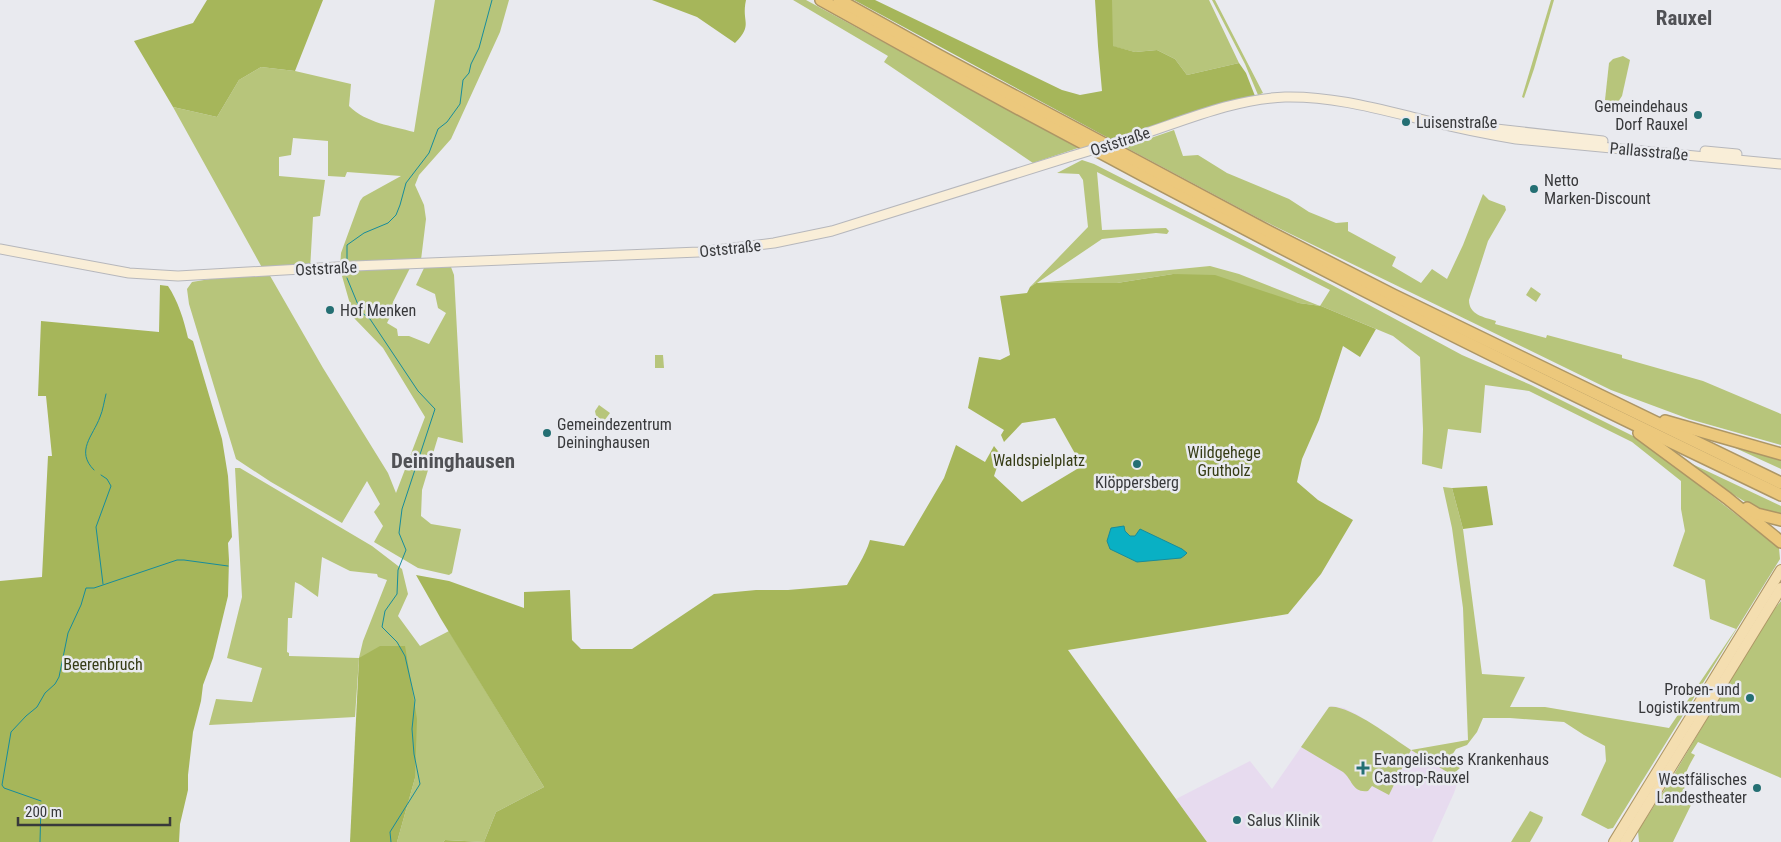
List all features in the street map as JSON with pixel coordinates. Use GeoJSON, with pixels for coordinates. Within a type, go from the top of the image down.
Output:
{"type":"FeatureCollection","features":[{"type":"Feature","properties":{"kind":"highway"},"geometry":{"type":"LineString","coordinates":[[821,0],[1021,111],[1437,328],[1781,483]]}},
{"type":"Feature","properties":{"kind":"highway"},"geometry":{"type":"LineString","coordinates":[[839,0],[1264,229],[1781,495]]}},
{"type":"Feature","properties":{"kind":"highway"},"geometry":{"type":"LineString","coordinates":[[1617,410],[1781,454]]}},
{"type":"Feature","properties":{"kind":"highway"},"geometry":{"type":"LineString","coordinates":[[1617,410],[1781,542]]}},
{"type":"Feature","properties":{"kind":"highway"},"geometry":{"type":"LineString","coordinates":[[1727,498],[1757,514],[1781,520]]}},
{"type":"Feature","properties":{"kind":"main road","name":"Oststraße"},"geometry":{"type":"LineString","coordinates":[[0,249],[129,273],[178,276],[354,266],[651,255],[723,250],[774,243],[848,227],[1224,107],[1284,97],[1340,100],[1473,132],[1517,136]]}},
{"type":"Feature","properties":{"kind":"main road","name":"Pallasstraße"},"geometry":{"type":"LineString","coordinates":[[1517,136],[1781,158]]}},
{"type":"Feature","properties":{"kind":"main road","name":"Pallasstraße"},"geometry":{"type":"LineString","coordinates":[[1517,136],[1781,164]]}},
{"type":"Feature","properties":{"kind":"main road"},"geometry":{"type":"LineString","coordinates":[[1614,842],[1781,570]]}},
{"type":"Feature","properties":{"kind":"main road"},"geometry":{"type":"LineString","coordinates":[[1625,842],[1781,588]]}},
{"type":"Feature","properties":{"kind":"shaded area","name":"Evangelisches Krankenhaus Castrop-Rauxel"},"geometry":{"type":"Polygon","coordinates":[[[1329,707],[1344,708],[1358,715],[1452,775],[1460,775],[1432,842],[1207,842],[1176,799],[1250,761],[1272,789],[1329,707]]]}},
{"type":"Feature","properties":{"kind":"green space"},"geometry":{"type":"Polygon","coordinates":[[[207,0],[323,0],[295,71],[261,67],[239,80],[217,117],[173,107],[134,41],[193,23],[207,0]]]}},
{"type":"Feature","properties":{"kind":"green space"},"geometry":{"type":"Polygon","coordinates":[[[435,0],[509,0],[500,32],[451,139],[419,175],[415,185],[424,205],[426,219],[420,268],[410,268],[393,302],[396,305],[387,323],[397,329],[398,336],[409,336],[429,344],[446,313],[438,308],[435,294],[416,285],[424,268],[451,267],[454,275],[463,443],[438,437],[422,490],[421,516],[431,524],[461,529],[452,573],[449,575],[418,568],[374,542],[383,526],[374,512],[380,504],[367,481],[342,523],[271,482],[236,459],[189,304],[187,289],[192,282],[265,273],[173,107],[217,117],[239,80],[261,67],[295,71],[351,84],[349,106],[356,112],[371,120],[414,132],[435,0]],[[293,138],[291,155],[279,157],[279,176],[325,180],[320,216],[313,217],[310,270],[269,274],[323,368],[388,473],[396,493],[425,417],[383,348],[354,318],[340,269],[341,253],[360,201],[363,197],[401,176],[347,172],[345,177],[328,176],[328,141],[293,138]]]}},
{"type":"Feature","properties":{"kind":"green space"},"geometry":{"type":"Polygon","coordinates":[[[652,0],[746,0],[746,27],[741,37],[735,43],[697,17],[652,0]]]}},
{"type":"Feature","properties":{"kind":"green space"},"geometry":{"type":"Polygon","coordinates":[[[793,0],[806,0],[1078,148],[1033,163],[884,62],[888,56],[793,0]]]}},
{"type":"Feature","properties":{"kind":"green space"},"geometry":{"type":"Polygon","coordinates":[[[854,0],[875,0],[1062,90],[1080,95],[1102,91],[1095,0],[1112,0],[1113,46],[1135,52],[1157,50],[1175,59],[1187,75],[1239,63],[1246,73],[1255,96],[1224,103],[1112,140],[854,0]]]}},
{"type":"Feature","properties":{"kind":"green space"},"geometry":{"type":"Polygon","coordinates":[[[1112,0],[1209,0],[1239,63],[1187,75],[1175,59],[1157,50],[1135,52],[1111,46],[1112,0]]]}},
{"type":"Feature","properties":{"kind":"green space"},"geometry":{"type":"Polygon","coordinates":[[[1212,0],[1215,0],[1263,93],[1258,95],[1245,64],[1212,0]]]}},
{"type":"Feature","properties":{"kind":"green space"},"geometry":{"type":"Polygon","coordinates":[[[1551,0],[1554,0],[1524,98],[1522,97],[1551,0]]]}},
{"type":"Feature","properties":{"kind":"green space"},"geometry":{"type":"Polygon","coordinates":[[[1623,56],[1630,60],[1622,96],[1618,102],[1605,100],[1609,63],[1613,59],[1623,56]]]}},
{"type":"Feature","properties":{"kind":"green space"},"geometry":{"type":"Polygon","coordinates":[[[1174,130],[1183,156],[1198,155],[1227,173],[1289,199],[1309,212],[1336,223],[1348,222],[1348,231],[1396,257],[1392,266],[1421,283],[1432,269],[1447,279],[1483,194],[1489,200],[1505,206],[1506,210],[1488,241],[1469,300],[1474,312],[1482,317],[1496,321],[1495,324],[1546,338],[1547,335],[1622,355],[1622,358],[1703,381],[1781,414],[1781,445],[1689,419],[1611,390],[1262,220],[1125,147],[1174,130]]]}},
{"type":"Feature","properties":{"kind":"green space"},"geometry":{"type":"Polygon","coordinates":[[[1082,160],[1094,164],[1332,285],[1462,355],[1531,385],[1641,440],[1779,548],[1780,559],[1613,828],[1608,829],[1581,815],[1606,761],[1605,746],[1564,722],[1483,718],[1477,732],[1467,745],[1456,749],[1450,758],[1460,768],[1452,775],[1411,750],[1468,740],[1463,608],[1452,528],[1443,487],[1452,488],[1463,529],[1482,674],[1525,677],[1510,707],[1545,707],[1669,728],[1736,629],[1710,619],[1705,580],[1673,566],[1685,531],[1681,509],[1681,481],[1632,442],[1529,391],[1485,385],[1481,433],[1448,429],[1442,469],[1422,464],[1423,429],[1420,357],[1393,336],[1320,306],[1330,290],[1097,172],[1102,230],[1166,228],[1169,231],[1167,234],[1156,233],[1102,239],[1030,287],[1088,227],[1083,180],[1079,174],[1057,173],[1082,160]]]}},
{"type":"Feature","properties":{"kind":"green space"},"geometry":{"type":"Polygon","coordinates":[[[1210,266],[1239,274],[1319,306],[1173,274],[1117,283],[1037,283],[1210,266]]]}},
{"type":"Feature","properties":{"kind":"green space","name":"Wildgehege Grutholz"},"geometry":{"type":"Polygon","coordinates":[[[1173,274],[1215,275],[1299,303],[1321,306],[1376,329],[1360,357],[1343,346],[1319,420],[1302,459],[1297,482],[1318,500],[1353,520],[1321,574],[1288,614],[1068,650],[1207,842],[484,842],[496,812],[544,787],[416,575],[449,581],[524,608],[524,592],[570,590],[572,640],[581,649],[632,649],[714,594],[847,585],[863,558],[870,540],[904,546],[944,478],[956,445],[985,462],[994,446],[1001,455],[994,476],[1022,502],[1082,466],[1055,418],[1022,423],[1004,442],[1001,435],[1004,430],[968,408],[979,357],[1000,360],[1010,355],[1000,296],[1027,293],[1030,287],[1036,283],[1117,283],[1173,274]]]}},
{"type":"Feature","properties":{"kind":"green space","name":"Beerenbruch"},"geometry":{"type":"Polygon","coordinates":[[[160,285],[168,286],[172,292],[185,324],[188,338],[193,341],[222,439],[228,476],[232,537],[228,543],[228,596],[213,658],[203,685],[193,732],[188,790],[180,824],[179,842],[0,842],[0,581],[42,577],[48,456],[52,456],[46,396],[38,396],[41,321],[159,332],[160,285]]]}},
{"type":"Feature","properties":{"kind":"green space"},"geometry":{"type":"Polygon","coordinates":[[[1531,287],[1541,294],[1536,302],[1526,295],[1531,287]]]}},
{"type":"Feature","properties":{"kind":"green space"},"geometry":{"type":"Polygon","coordinates":[[[655,355],[663,355],[664,368],[655,368],[655,355]]]}},
{"type":"Feature","properties":{"kind":"green space"},"geometry":{"type":"Polygon","coordinates":[[[599,405],[610,413],[604,421],[596,416],[595,411],[599,405]]]}},
{"type":"Feature","properties":{"kind":"green space"},"geometry":{"type":"Polygon","coordinates":[[[1720,441],[1781,458],[1781,469],[1720,441]]]}},
{"type":"Feature","properties":{"kind":"green space"},"geometry":{"type":"Polygon","coordinates":[[[1690,463],[1781,506],[1781,515],[1768,512],[1744,501],[1690,463]]]}},
{"type":"Feature","properties":{"kind":"green space"},"geometry":{"type":"Polygon","coordinates":[[[235,468],[240,468],[372,546],[402,569],[408,594],[398,616],[420,646],[449,631],[544,787],[496,812],[484,842],[445,840],[443,842],[397,842],[415,778],[359,658],[355,717],[209,725],[216,699],[252,702],[262,668],[227,658],[242,597],[235,468]],[[322,557],[318,597],[295,582],[292,618],[288,618],[287,652],[289,656],[359,658],[363,641],[387,580],[378,577],[377,574],[350,571],[322,557]]]}},
{"type":"Feature","properties":{"kind":"green space"},"geometry":{"type":"Polygon","coordinates":[[[1487,486],[1493,525],[1463,529],[1452,488],[1487,486]]]}},
{"type":"Feature","properties":{"kind":"green space"},"geometry":{"type":"Polygon","coordinates":[[[1781,601],[1781,778],[1698,742],[1691,753],[1695,755],[1684,779],[1685,791],[1691,805],[1673,842],[1639,842],[1638,831],[1767,618],[1781,601]]]}},
{"type":"Feature","properties":{"kind":"green space"},"geometry":{"type":"Polygon","coordinates":[[[380,646],[405,646],[417,719],[415,778],[397,842],[350,842],[359,658],[380,646]]]}},
{"type":"Feature","properties":{"kind":"green space"},"geometry":{"type":"Polygon","coordinates":[[[1329,707],[1337,707],[1359,716],[1411,750],[1389,795],[1372,786],[1368,791],[1359,790],[1343,772],[1301,747],[1329,707]]]}},
{"type":"Feature","properties":{"kind":"green space"},"geometry":{"type":"Polygon","coordinates":[[[1530,811],[1543,817],[1530,842],[1511,842],[1530,811]]]}},
{"type":"Feature","properties":{"kind":"green space"},"geometry":{"type":"Polygon","coordinates":[[[445,840],[484,842],[443,842],[445,840]]]}},
{"type":"Feature","properties":{"kind":"water"},"geometry":{"type":"Polygon","coordinates":[[[1124,526],[1125,531],[1130,536],[1135,536],[1140,529],[1187,553],[1181,558],[1137,562],[1110,549],[1107,541],[1111,528],[1124,526]]]}},
{"type":"Feature","properties":{"kind":"waterway"},"geometry":{"type":"LineString","coordinates":[[347,261],[347,245],[364,233],[388,223],[396,215],[406,183],[429,153],[438,129],[447,122],[460,104],[463,80],[469,73],[479,48],[492,0]]}},
{"type":"Feature","properties":{"kind":"waterway"},"geometry":{"type":"LineString","coordinates":[[347,278],[361,312],[370,319],[418,391],[435,409],[402,509],[399,533],[406,550],[398,570],[397,594],[385,611],[382,627],[397,642],[405,656],[415,700],[412,729],[414,754],[420,784],[390,832],[391,842]]}},
{"type":"Feature","properties":{"kind":"waterway"},"geometry":{"type":"LineString","coordinates":[[94,470],[86,456],[86,450],[101,414],[106,394]]}},
{"type":"Feature","properties":{"kind":"waterway"},"geometry":{"type":"LineString","coordinates":[[101,475],[107,479],[111,486],[96,527],[103,584]]}},
{"type":"Feature","properties":{"kind":"waterway","name":"Beerenbruch"},"geometry":{"type":"LineString","coordinates":[[41,801],[4,788],[2,785],[11,732],[37,707],[45,693],[55,684],[59,677],[68,633],[81,605],[86,588],[94,588],[177,560],[228,566]]}},
{"type":"Feature","properties":{"kind":"waterway","name":"Beerenbruch"},"geometry":{"type":"LineString","coordinates":[[40,842],[41,805]]}},
{"type":"Feature","properties":{"kind":"place","name":"Gemeindehaus Dorf Rauxel"},"geometry":{"type":"Point","coordinates":[1698,115]}},
{"type":"Feature","properties":{"kind":"place","name":"Luisenstraße"},"geometry":{"type":"Point","coordinates":[1406,122]}},
{"type":"Feature","properties":{"kind":"place","name":"Netto Marken-Discount"},"geometry":{"type":"Point","coordinates":[1534,189]}},
{"type":"Feature","properties":{"kind":"place","name":"Hof Menken"},"geometry":{"type":"Point","coordinates":[330,310]}},
{"type":"Feature","properties":{"kind":"place","name":"Gemeindezentrum Deininghausen"},"geometry":{"type":"Point","coordinates":[547,433]}},
{"type":"Feature","properties":{"kind":"place","name":"Klöppersberg"},"geometry":{"type":"Point","coordinates":[1137,464]}},
{"type":"Feature","properties":{"kind":"place","name":"Proben- und Logistikzentrum"},"geometry":{"type":"Point","coordinates":[1750,698]}},
{"type":"Feature","properties":{"kind":"place","name":"Evangelisches Krankenhaus Castrop-Rauxel"},"geometry":{"type":"Point","coordinates":[1363,768]}},
{"type":"Feature","properties":{"kind":"place","name":"Westfälisches Landestheater"},"geometry":{"type":"Point","coordinates":[1757,788]}},
{"type":"Feature","properties":{"kind":"place","name":"Salus Klinik"},"geometry":{"type":"Point","coordinates":[1237,820]}},
{"type":"Feature","properties":{"kind":"district","name":"Rauxel"},"geometry":{"type":"Point","coordinates":[1684,18]}},
{"type":"Feature","properties":{"kind":"district","name":"Deininghausen"},"geometry":{"type":"Point","coordinates":[453,461]}},
{"type":"Feature","properties":{"kind":"park label","name":"Waldspielplatz"},"geometry":{"type":"Point","coordinates":[1039,460]}}]}
